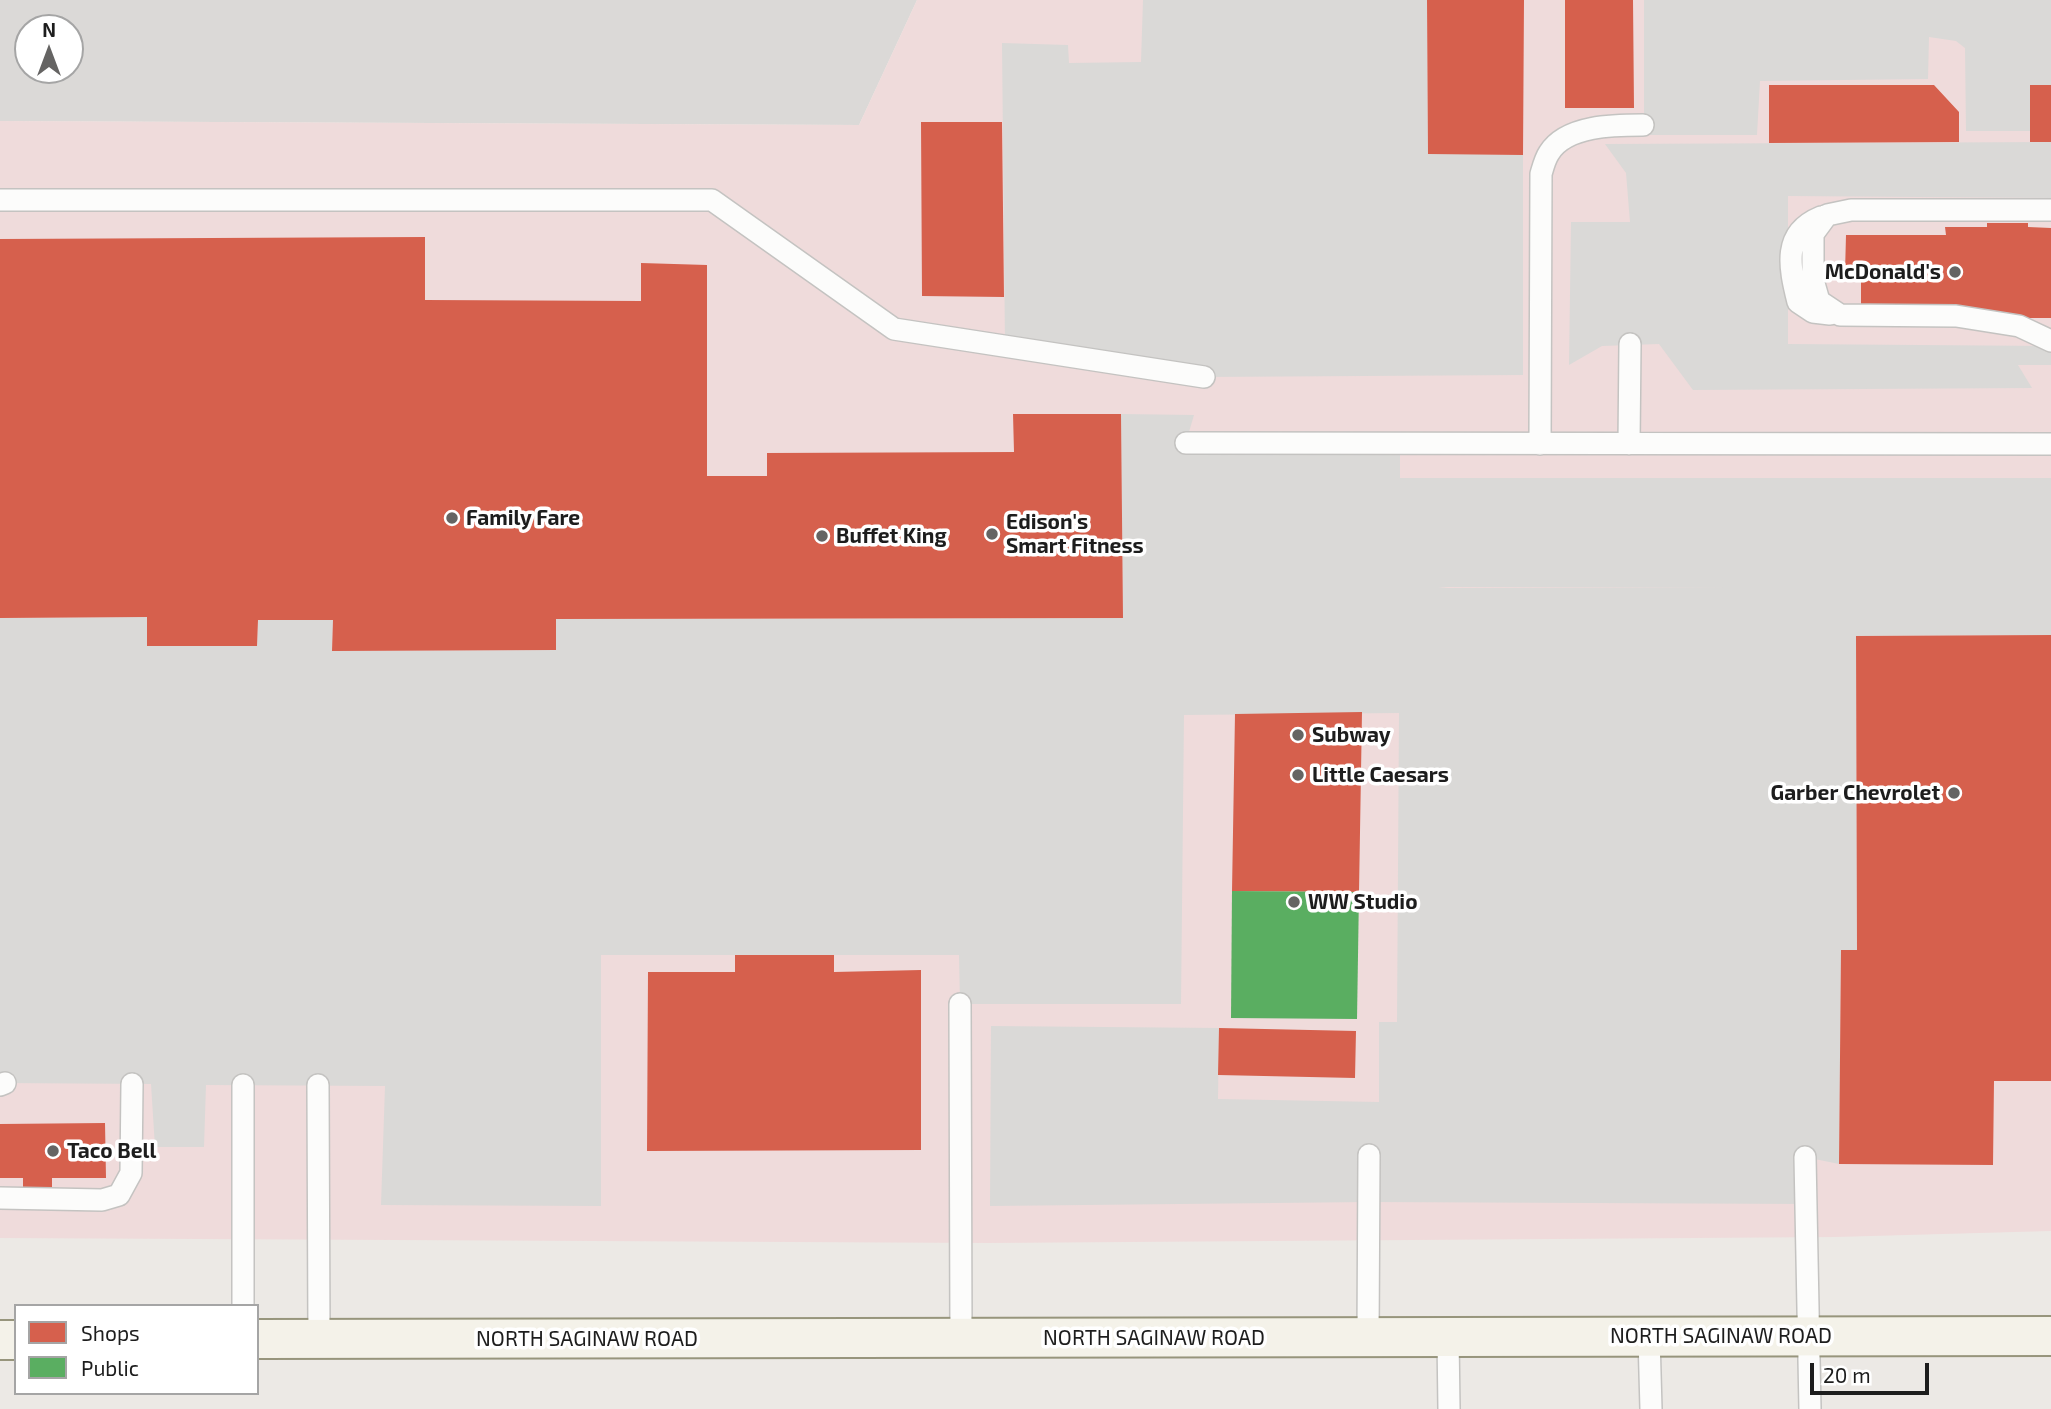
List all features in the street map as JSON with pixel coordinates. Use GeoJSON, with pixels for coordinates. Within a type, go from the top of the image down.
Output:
{"type":"FeatureCollection","features":[{"type":"Feature","properties":{"kind":"main road","name":"NORTH SAGINAW ROAD"},"geometry":{"type":"LineString","coordinates":[[259,1339],[2051,1336]]}},
{"type":"Feature","properties":{"kind":"lane"},"geometry":{"type":"LineString","coordinates":[[1540,444],[1541,174],[1549,151],[1577,132],[1604,125],[1643,125]]}},
{"type":"Feature","properties":{"kind":"lane"},"geometry":{"type":"LineString","coordinates":[[0,200],[712,200],[894,329],[1204,377]]}},
{"type":"Feature","properties":{"kind":"lane"},"geometry":{"type":"LineString","coordinates":[[2051,210],[1851,210],[1827,215],[1813,234],[1813,280],[1819,301],[1840,315],[1956,316],[2019,326],[2051,341]]}},
{"type":"Feature","properties":{"kind":"lane"},"geometry":{"type":"LineString","coordinates":[[1629,444],[1630,344]]}},
{"type":"Feature","properties":{"kind":"lane"},"geometry":{"type":"LineString","coordinates":[[1186,443],[2051,444]]}},
{"type":"Feature","properties":{"kind":"lane"},"geometry":{"type":"LineString","coordinates":[[960,1004],[961,1338]]}},
{"type":"Feature","properties":{"kind":"lane"},"geometry":{"type":"LineString","coordinates":[[0,1198],[102,1200],[119,1195],[131,1173],[132,1084]]}},
{"type":"Feature","properties":{"kind":"lane"},"geometry":{"type":"LineString","coordinates":[[243,1085],[243,1304]]}},
{"type":"Feature","properties":{"kind":"lane"},"geometry":{"type":"LineString","coordinates":[[318,1085],[319,1339]]}},
{"type":"Feature","properties":{"kind":"lane"},"geometry":{"type":"LineString","coordinates":[[1368,1338],[1369,1154]]}},
{"type":"Feature","properties":{"kind":"lane"},"geometry":{"type":"LineString","coordinates":[[1805,1157],[1810,1409]]}},
{"type":"Feature","properties":{"kind":"lane"},"geometry":{"type":"LineString","coordinates":[[1448,1337],[1449,1409]]}},
{"type":"Feature","properties":{"kind":"lane"},"geometry":{"type":"LineString","coordinates":[[1649,1337],[1651,1409]]}},
{"type":"Feature","properties":{"kind":"shaded area"},"geometry":{"type":"Polygon","coordinates":[[[0,0],[917,0],[859,125],[0,121],[0,0]]]}},
{"type":"Feature","properties":{"kind":"shaded area"},"geometry":{"type":"Polygon","coordinates":[[[917,0],[2051,0],[2051,1231],[1835,1237],[988,1243],[0,1238],[0,121],[859,125],[917,0]]]}},
{"type":"Feature","properties":{"kind":"shaded area"},"geometry":{"type":"Polygon","coordinates":[[[1143,0],[1427,0],[1428,153],[1523,155],[1523,375],[1204,377],[1005,346],[1002,43],[1068,45],[1069,63],[1141,62],[1143,0]]]}},
{"type":"Feature","properties":{"kind":"shaded area"},"geometry":{"type":"Polygon","coordinates":[[[1644,0],[2051,0],[2051,85],[2030,85],[2030,131],[1966,131],[1965,48],[1956,41],[1929,37],[1928,79],[1760,81],[1757,135],[1644,135],[1644,0]]]}},
{"type":"Feature","properties":{"kind":"shaded area"},"geometry":{"type":"Polygon","coordinates":[[[2051,142],[2051,198],[1788,196],[1788,344],[2051,346],[2051,365],[2018,365],[2032,388],[1693,390],[1659,344],[1602,346],[1569,365],[1571,222],[1630,222],[1626,173],[1605,144],[2051,142]]]}},
{"type":"Feature","properties":{"kind":"shaded area"},"geometry":{"type":"Polygon","coordinates":[[[1121,414],[1194,415],[1186,442],[1400,444],[1400,478],[2051,478],[2051,635],[1856,636],[1857,950],[1841,950],[1839,1164],[1805,1157],[1806,1204],[1369,1202],[990,1206],[991,1026],[1219,1028],[1218,1099],[1379,1102],[1379,1022],[1397,1022],[1399,713],[1184,715],[1181,1004],[960,1004],[959,955],[601,955],[601,1206],[381,1205],[385,1086],[206,1085],[204,1147],[155,1147],[151,1084],[0,1083],[0,618],[147,617],[147,646],[257,646],[258,620],[333,620],[332,651],[556,650],[556,619],[1123,618],[1121,414]],[[1438,587],[1448,588],[1730,587],[1438,587]]]}},
{"type":"Feature","properties":{"kind":"building: Shops"},"geometry":{"type":"Polygon","coordinates":[[[1427,0],[1524,0],[1523,155],[1428,154],[1427,0]]]}},
{"type":"Feature","properties":{"kind":"building: Shops"},"geometry":{"type":"Polygon","coordinates":[[[1565,0],[1633,0],[1634,108],[1565,108],[1565,0]]]}},
{"type":"Feature","properties":{"kind":"building: Shops"},"geometry":{"type":"Polygon","coordinates":[[[1769,85],[1934,85],[1959,112],[1959,142],[1769,143],[1769,85]]]}},
{"type":"Feature","properties":{"kind":"building: Shops"},"geometry":{"type":"Polygon","coordinates":[[[2030,85],[2051,85],[2051,142],[2030,142],[2030,85]]]}},
{"type":"Feature","properties":{"kind":"building: Shops"},"geometry":{"type":"Polygon","coordinates":[[[921,122],[1002,122],[1004,297],[922,296],[921,122]]]}},
{"type":"Feature","properties":{"kind":"building: Shops"},"geometry":{"type":"Polygon","coordinates":[[[1987,223],[2028,223],[2028,227],[2051,228],[2051,318],[1974,318],[1861,308],[1861,273],[1845,273],[1846,235],[1946,235],[1945,227],[1987,227],[1987,223]]]}},
{"type":"Feature","properties":{"kind":"building: Shops"},"geometry":{"type":"Polygon","coordinates":[[[425,237],[425,300],[641,301],[641,263],[707,265],[707,476],[767,476],[767,453],[1014,452],[1013,414],[1121,414],[1123,618],[556,619],[556,650],[332,651],[333,620],[258,620],[257,646],[147,646],[147,617],[0,618],[0,239],[425,237]]]}},
{"type":"Feature","properties":{"kind":"building: Shops","name":"Garber Chevrolet"},"geometry":{"type":"Polygon","coordinates":[[[2051,635],[2051,1081],[1994,1081],[1993,1165],[1839,1164],[1841,950],[1857,950],[1856,636],[2051,635]]]}},
{"type":"Feature","properties":{"kind":"building: Shops"},"geometry":{"type":"Polygon","coordinates":[[[1362,712],[1359,892],[1232,891],[1235,714],[1362,712]]]}},
{"type":"Feature","properties":{"kind":"building: Shops"},"geometry":{"type":"Polygon","coordinates":[[[735,955],[834,955],[834,972],[921,970],[921,1150],[647,1151],[648,972],[735,972],[735,955]]]}},
{"type":"Feature","properties":{"kind":"building: Shops"},"geometry":{"type":"Polygon","coordinates":[[[1219,1028],[1356,1031],[1355,1078],[1218,1075],[1219,1028]]]}},
{"type":"Feature","properties":{"kind":"building: Shops","name":"Taco Bell"},"geometry":{"type":"Polygon","coordinates":[[[105,1123],[106,1178],[52,1178],[52,1189],[23,1189],[23,1178],[0,1178],[0,1124],[105,1123]]]}},
{"type":"Feature","properties":{"kind":"building: Public"},"geometry":{"type":"Polygon","coordinates":[[[1232,891],[1359,892],[1357,1019],[1231,1018],[1232,891]]]}},
{"type":"Feature","properties":{"kind":"place","name":"McDonald's"},"geometry":{"type":"Point","coordinates":[1955,272]}},
{"type":"Feature","properties":{"kind":"place","name":"Family Fare"},"geometry":{"type":"Point","coordinates":[452,518]}},
{"type":"Feature","properties":{"kind":"place","name":"Edison's Smart Fitness"},"geometry":{"type":"Point","coordinates":[992,534]}},
{"type":"Feature","properties":{"kind":"place","name":"Buffet King"},"geometry":{"type":"Point","coordinates":[822,536]}},
{"type":"Feature","properties":{"kind":"place","name":"Subway"},"geometry":{"type":"Point","coordinates":[1298,735]}},
{"type":"Feature","properties":{"kind":"place","name":"Little Caesars"},"geometry":{"type":"Point","coordinates":[1298,775]}},
{"type":"Feature","properties":{"kind":"place","name":"Garber Chevrolet"},"geometry":{"type":"Point","coordinates":[1954,793]}},
{"type":"Feature","properties":{"kind":"place","name":"WW Studio"},"geometry":{"type":"Point","coordinates":[1294,902]}},
{"type":"Feature","properties":{"kind":"place","name":"Taco Bell"},"geometry":{"type":"Point","coordinates":[53,1151]}}]}
